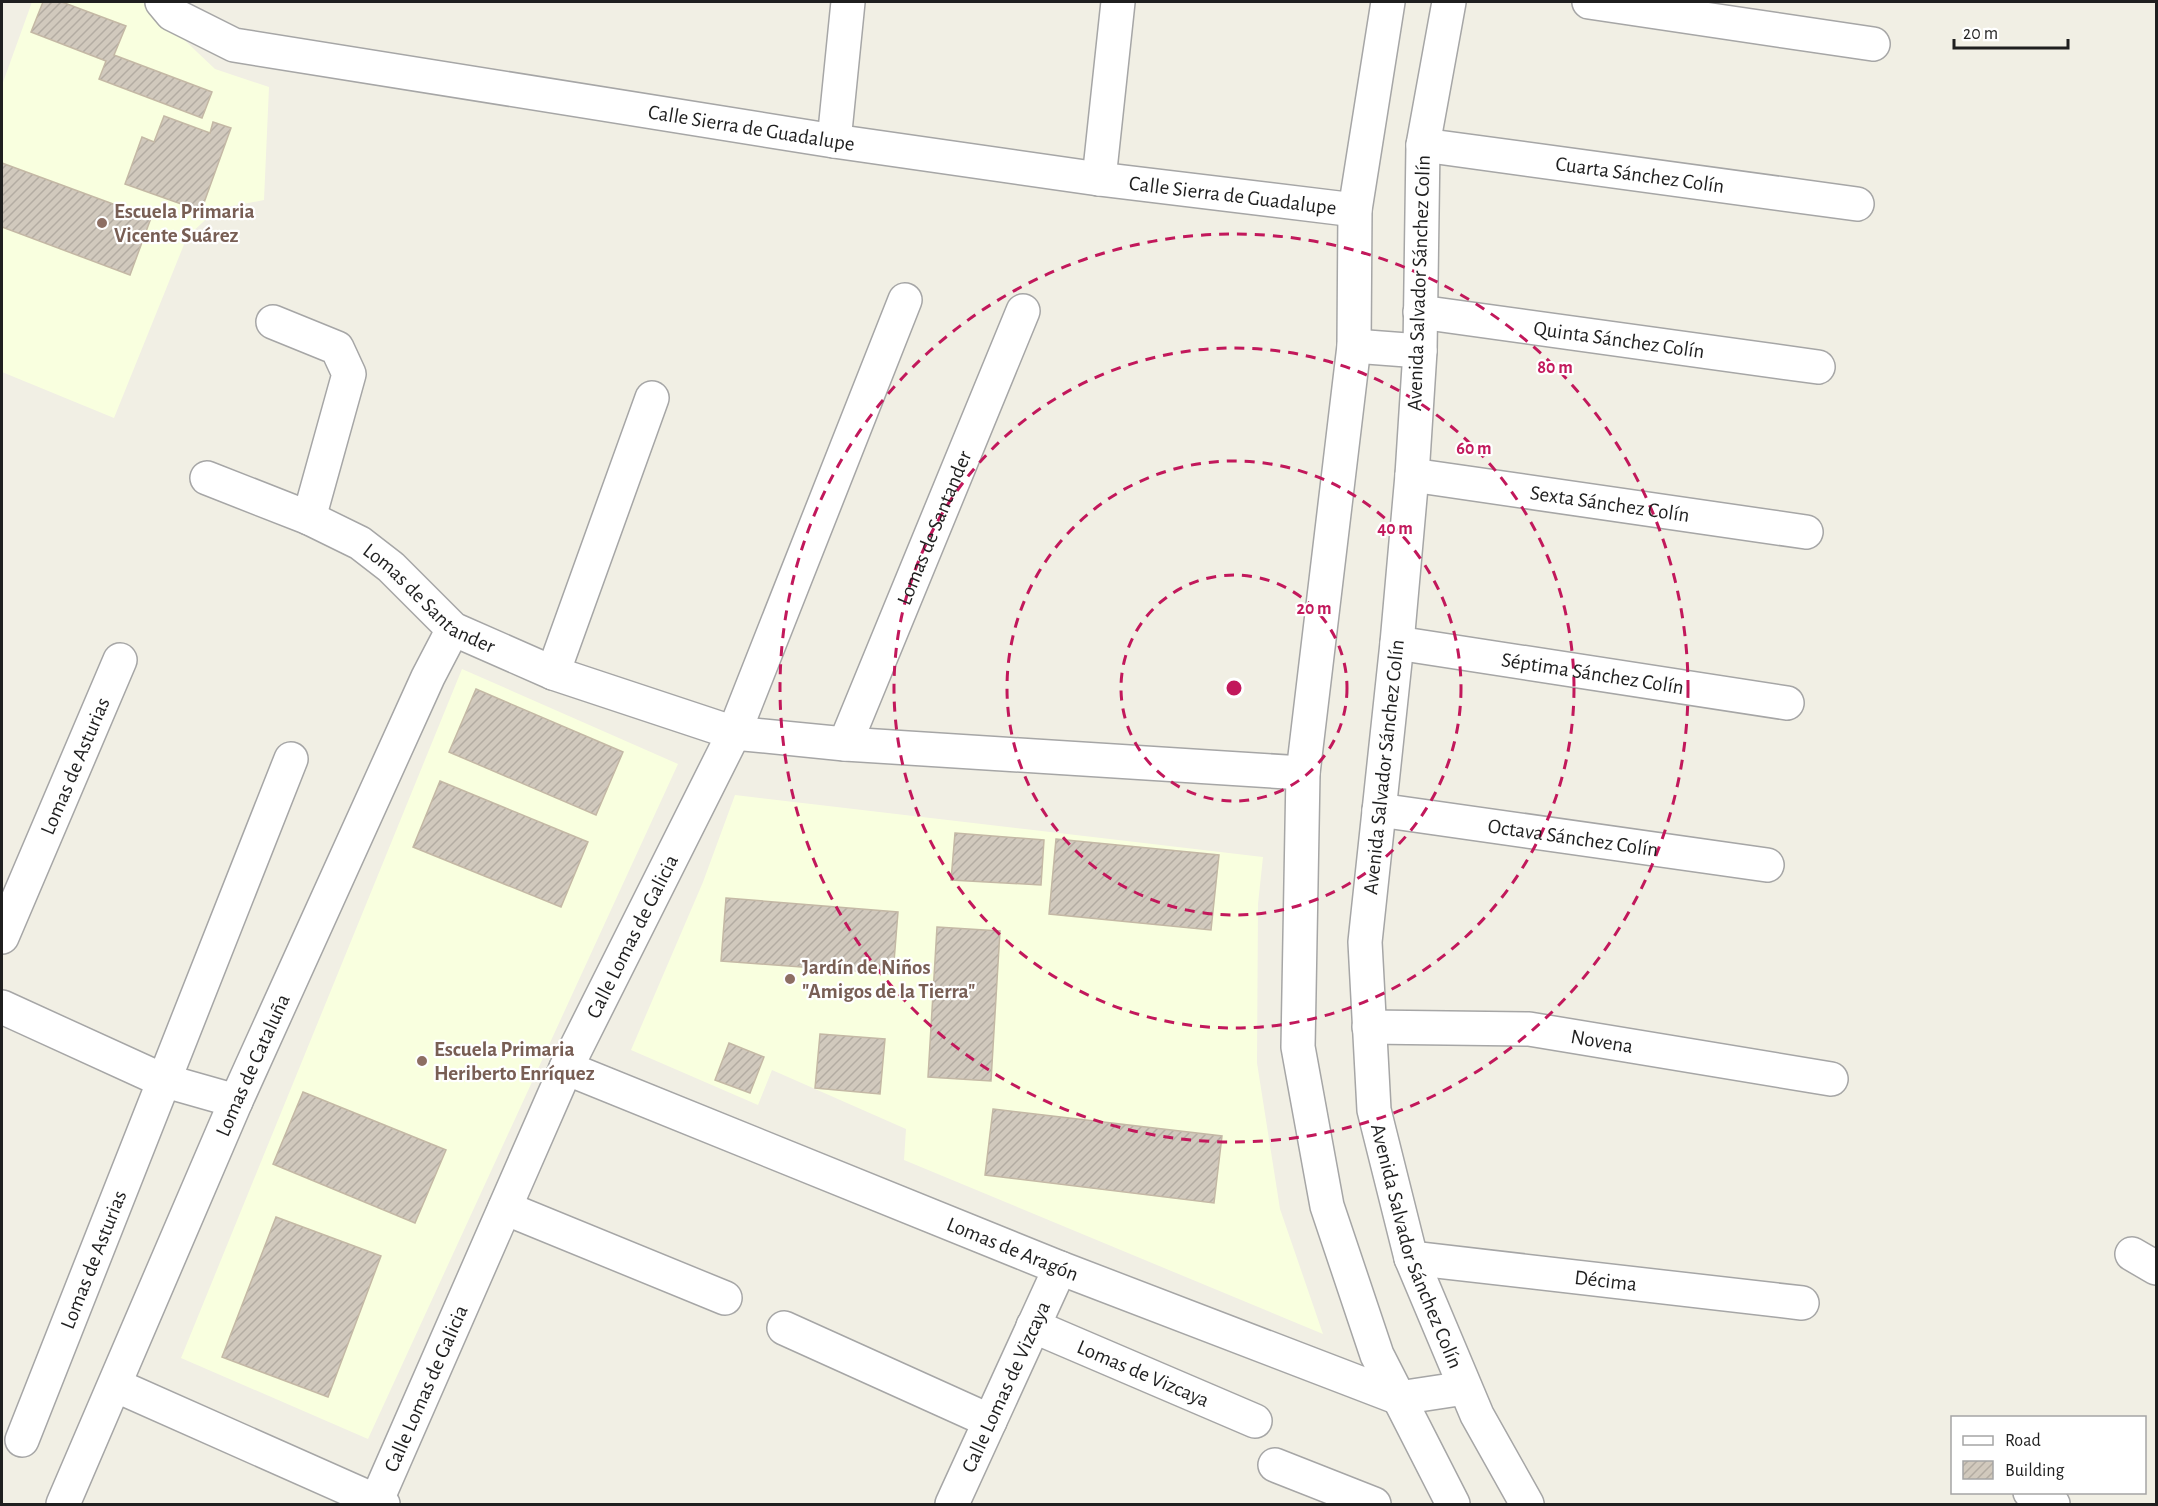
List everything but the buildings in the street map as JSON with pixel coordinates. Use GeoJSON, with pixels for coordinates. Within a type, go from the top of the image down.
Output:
{"type":"FeatureCollection","features":[{"type":"Feature","properties":{"kind":"street","name":"Calle Sierra de Guadalupe"},"geometry":{"type":"LineString","coordinates":[[162,2],[172,14],[234,45],[834,141],[1099,178],[1355,210]]}},
{"type":"Feature","properties":{"kind":"street"},"geometry":{"type":"LineString","coordinates":[[834,141],[848,2]]}},
{"type":"Feature","properties":{"kind":"street"},"geometry":{"type":"LineString","coordinates":[[1099,178],[1118,2]]}},
{"type":"Feature","properties":{"kind":"street"},"geometry":{"type":"LineString","coordinates":[[1388,2],[1355,210],[1354,346],[1303,773],[1298,1047],[1327,1206],[1377,1355],[1453,1504]]}},
{"type":"Feature","properties":{"kind":"street","name":"Avenida Salvador Sánchez Colín"},"geometry":{"type":"LineString","coordinates":[[1449,2],[1423,145],[1420,351],[1412,475],[1397,643],[1365,942],[1374,1110],[1411,1258],[1477,1415],[1527,1504]]}},
{"type":"Feature","properties":{"kind":"street"},"geometry":{"type":"LineString","coordinates":[[1589,2],[1874,44]]}},
{"type":"Feature","properties":{"kind":"street","name":"Cuarta Sánchez Colín"},"geometry":{"type":"LineString","coordinates":[[1423,145],[1857,204]]}},
{"type":"Feature","properties":{"kind":"street"},"geometry":{"type":"LineString","coordinates":[[734,733],[905,300]]}},
{"type":"Feature","properties":{"kind":"street","name":"Lomas de Santander"},"geometry":{"type":"LineString","coordinates":[[845,744],[1023,311]]}},
{"type":"Feature","properties":{"kind":"street","name":"Quinta Sánchez Colín"},"geometry":{"type":"LineString","coordinates":[[1420,312],[1818,367]]}},
{"type":"Feature","properties":{"kind":"street"},"geometry":{"type":"LineString","coordinates":[[273,322],[337,348],[349,374],[309,518]]}},
{"type":"Feature","properties":{"kind":"street"},"geometry":{"type":"LineString","coordinates":[[1354,346],[1420,351]]}},
{"type":"Feature","properties":{"kind":"street"},"geometry":{"type":"LineString","coordinates":[[553,673],[652,398]]}},
{"type":"Feature","properties":{"kind":"street","name":"Sexta Sánchez Colín"},"geometry":{"type":"LineString","coordinates":[[1412,475],[1806,532]]}},
{"type":"Feature","properties":{"kind":"street","name":"Lomas de Santander"},"geometry":{"type":"LineString","coordinates":[[207,478],[309,518],[360,543],[391,567],[453,628],[553,673],[734,733],[845,744],[1303,773]]}},
{"type":"Feature","properties":{"kind":"street","name":"Lomas de Cataluña"},"geometry":{"type":"LineString","coordinates":[[63,1504],[236,1101],[428,677],[453,628]]}},
{"type":"Feature","properties":{"kind":"street","name":"Séptima Sánchez Colín"},"geometry":{"type":"LineString","coordinates":[[1397,643],[1787,703]]}},
{"type":"Feature","properties":{"kind":"street","name":"Lomas de Asturias"},"geometry":{"type":"LineString","coordinates":[[2,937],[120,660]]}},
{"type":"Feature","properties":{"kind":"street","name":"Calle Lomas de Galicia"},"geometry":{"type":"LineString","coordinates":[[115,1384],[379,1503],[566,1068],[734,733]]}},
{"type":"Feature","properties":{"kind":"street","name":"Lomas de Asturias"},"geometry":{"type":"LineString","coordinates":[[22,1440],[162,1080],[291,759]]}},
{"type":"Feature","properties":{"kind":"street","name":"Octava Sánchez Colín"},"geometry":{"type":"LineString","coordinates":[[1379,810],[1767,865]]}},
{"type":"Feature","properties":{"kind":"street"},"geometry":{"type":"LineString","coordinates":[[2,1006],[162,1080],[236,1101]]}},
{"type":"Feature","properties":{"kind":"street","name":"Novena"},"geometry":{"type":"LineString","coordinates":[[1370,1027],[1529,1029],[1831,1079]]}},
{"type":"Feature","properties":{"kind":"street","name":"Lomas de Aragón"},"geometry":{"type":"LineString","coordinates":[[566,1068],[1060,1268],[1399,1398],[1465,1388]]}},
{"type":"Feature","properties":{"kind":"street"},"geometry":{"type":"LineString","coordinates":[[505,1208],[724,1298]]}},
{"type":"Feature","properties":{"kind":"street","name":"Décima"},"geometry":{"type":"LineString","coordinates":[[1411,1258],[1802,1303]]}},
{"type":"Feature","properties":{"kind":"street","name":"Calle Lomas de Vizcaya"},"geometry":{"type":"LineString","coordinates":[[952,1504],[1060,1268]]}},
{"type":"Feature","properties":{"kind":"street","name":"Lomas de Vizcaya"},"geometry":{"type":"LineString","coordinates":[[1033,1326],[1255,1421]]}},
{"type":"Feature","properties":{"kind":"street"},"geometry":{"type":"LineString","coordinates":[[784,1328],[990,1421]]}},
{"type":"Feature","properties":{"kind":"street"},"geometry":{"type":"LineString","coordinates":[[1275,1465],[1374,1504]]}},
{"type":"Feature","properties":{"kind":"street"},"geometry":{"type":"LineString","coordinates":[[2034,1494],[2053,1504]]}},
{"type":"Feature","properties":{"kind":"shaded area","name":"Escuela Primaria Vicente Suárez"},"geometry":{"type":"Polygon","coordinates":[[[32,2],[161,2],[177,33],[215,69],[269,87],[264,200],[217,209],[187,237],[114,418],[2,372],[2,85],[32,2]]]}},
{"type":"Feature","properties":{"kind":"shaded area","name":"Escuela Primaria Heriberto Enríquez"},"geometry":{"type":"Polygon","coordinates":[[[462,669],[678,764],[368,1439],[181,1358],[462,669]]]}},
{"type":"Feature","properties":{"kind":"shaded area"},"geometry":{"type":"Polygon","coordinates":[[[735,795],[1263,857],[1258,904],[1257,1063],[1280,1209],[1323,1334],[904,1160],[906,1129],[772,1070],[758,1105],[631,1050],[703,882],[735,795]]]}},
{"type":"Feature","properties":{"kind":"place","name":"Escuela Primaria Vicente Suárez"},"geometry":{"type":"Point","coordinates":[102,223]}},
{"type":"Feature","properties":{"kind":"place","name":"Jardín de Niños \"Amigos de la Tierra\""},"geometry":{"type":"Point","coordinates":[790,979]}},
{"type":"Feature","properties":{"kind":"place","name":"Escuela Primaria Heriberto Enríquez"},"geometry":{"type":"Point","coordinates":[422,1061]}}]}
